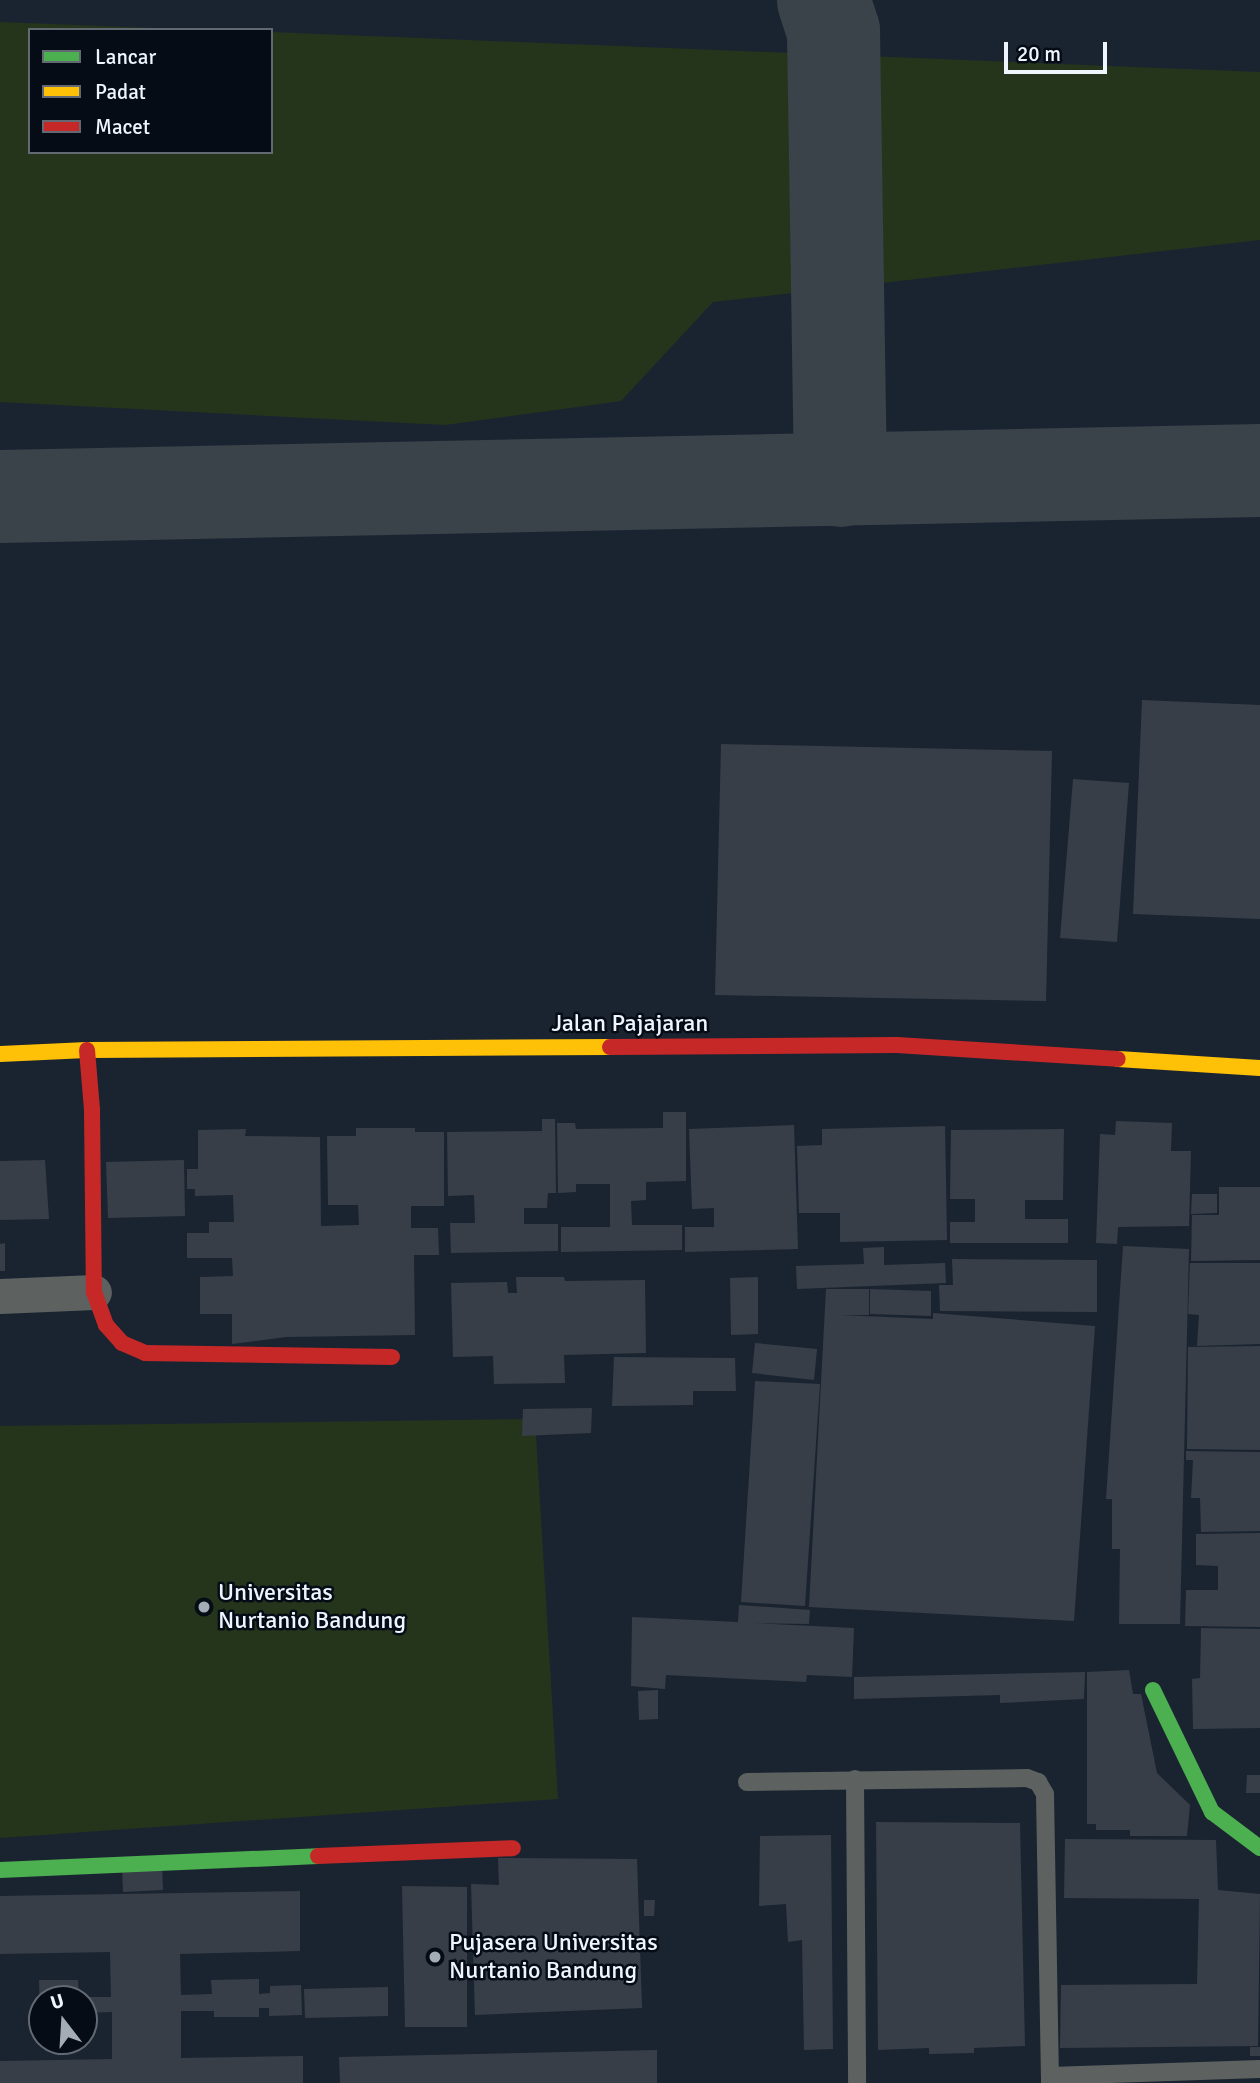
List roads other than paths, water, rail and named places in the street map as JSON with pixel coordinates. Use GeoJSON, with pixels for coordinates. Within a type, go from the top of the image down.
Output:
{"type":"FeatureCollection","features":[{"type":"Feature","properties":{"kind":"street","name":"Jalan Pajajaran"},"geometry":{"type":"LineString","coordinates":[[0,1054],[87,1050],[897,1045],[1260,1068]]}},
{"type":"Feature","properties":{"kind":"street"},"geometry":{"type":"LineString","coordinates":[[87,1050],[92,1110],[94,1292],[106,1325],[122,1343],[145,1353],[392,1357]]}},
{"type":"Feature","properties":{"kind":"street"},"geometry":{"type":"LineString","coordinates":[[0,1296],[94,1292]]}},
{"type":"Feature","properties":{"kind":"street"},"geometry":{"type":"LineString","coordinates":[[1153,1690],[1212,1812],[1260,1848]]}},
{"type":"Feature","properties":{"kind":"street"},"geometry":{"type":"LineString","coordinates":[[0,1870],[513,1848]]}},
{"type":"Feature","properties":{"kind":"lane"},"geometry":{"type":"LineString","coordinates":[[747,1782],[1027,1778],[1038,1782],[1045,1794],[1050,2079],[1260,2069]]}},
{"type":"Feature","properties":{"kind":"lane"},"geometry":{"type":"LineString","coordinates":[[855,1779],[858,2083]]}},
{"type":"Feature","properties":{"kind":"place","name":"Universitas Nurtanio Bandung"},"geometry":{"type":"Point","coordinates":[204,1607]}},
{"type":"Feature","properties":{"kind":"place","name":"Pujasera Universitas Nurtanio Bandung"},"geometry":{"type":"Point","coordinates":[435,1957]}}]}
